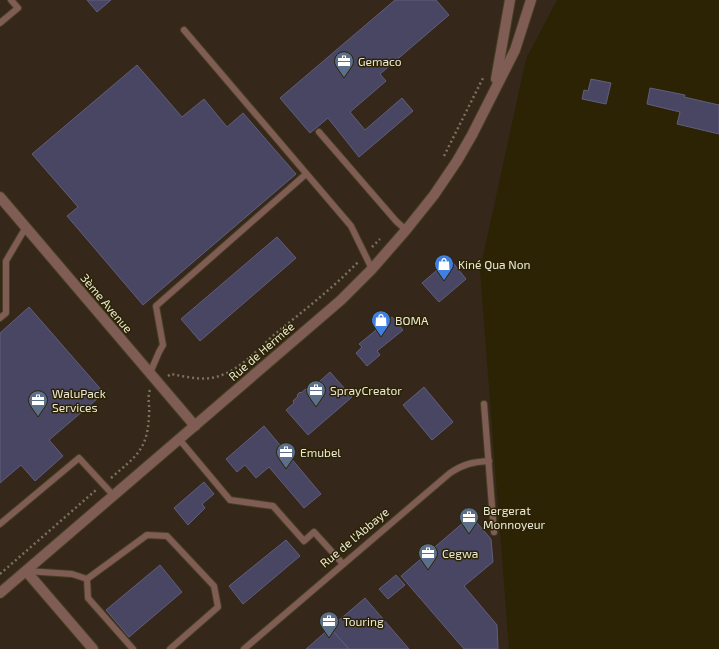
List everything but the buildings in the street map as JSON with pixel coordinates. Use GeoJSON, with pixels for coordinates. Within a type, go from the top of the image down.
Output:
{"type":"FeatureCollection","features":[{"type":"Feature","properties":{"kind":"street","name":"Rue de Hermée"},"geometry":{"type":"LineString","coordinates":[[494,90],[510,0]]}},
{"type":"Feature","properties":{"kind":"street","name":"Rue de Hermée"},"geometry":{"type":"LineString","coordinates":[[0,593],[341,300],[372,269],[434,195],[457,161],[472,135],[515,50],[531,0]]}},
{"type":"Feature","properties":{"kind":"street","name":"3ème Avenue"},"geometry":{"type":"LineString","coordinates":[[0,197],[195,426]]}},
{"type":"Feature","properties":{"kind":"street"},"geometry":{"type":"LineString","coordinates":[[26,571],[93,649]]}},
{"type":"Feature","properties":{"kind":"lane"},"geometry":{"type":"LineString","coordinates":[[0,23],[18,8],[11,0]]}},
{"type":"Feature","properties":{"kind":"lane"},"geometry":{"type":"LineString","coordinates":[[184,30],[351,226],[372,269]]}},
{"type":"Feature","properties":{"kind":"lane"},"geometry":{"type":"LineString","coordinates":[[320,132],[396,221],[406,230]]}},
{"type":"Feature","properties":{"kind":"lane"},"geometry":{"type":"LineString","coordinates":[[150,373],[163,345],[156,306],[306,174]]}},
{"type":"Feature","properties":{"kind":"lane"},"geometry":{"type":"LineString","coordinates":[[0,318],[6,313],[6,261],[26,227]]}},
{"type":"Feature","properties":{"kind":"lane"},"geometry":{"type":"LineString","coordinates":[[484,404],[494,532]]}},
{"type":"Feature","properties":{"kind":"lane"},"geometry":{"type":"LineString","coordinates":[[179,439],[230,500],[273,506],[304,541],[314,532],[343,564]]}},
{"type":"Feature","properties":{"kind":"lane"},"geometry":{"type":"LineString","coordinates":[[0,524],[79,458],[114,496]]}},
{"type":"Feature","properties":{"kind":"lane","name":"Rue de l'Abbaye"},"geometry":{"type":"LineString","coordinates":[[244,649],[450,473],[463,464],[489,461]]}},
{"type":"Feature","properties":{"kind":"lane"},"geometry":{"type":"LineString","coordinates":[[87,579],[147,535],[167,536],[214,586],[218,607],[170,649]]}},
{"type":"Feature","properties":{"kind":"lane"},"geometry":{"type":"LineString","coordinates":[[26,571],[72,574],[87,579]]}},
{"type":"Feature","properties":{"kind":"lane"},"geometry":{"type":"LineString","coordinates":[[87,579],[88,598],[133,649]]}},
{"type":"Feature","properties":{"kind":"path"},"geometry":{"type":"LineString","coordinates":[[441,161],[485,74]]}},
{"type":"Feature","properties":{"kind":"path"},"geometry":{"type":"LineString","coordinates":[[0,574],[129,462],[140,450],[147,438],[149,424],[148,391],[171,374],[209,379],[222,375],[241,365],[328,291],[396,221]]}},
{"type":"Feature","properties":{"kind":"shaded area"},"geometry":{"type":"Polygon","coordinates":[[[0,0],[557,0],[526,59],[480,270],[509,649],[0,649],[0,0]]]}},
{"type":"Feature","properties":{"kind":"place","name":"Gemaco"},"geometry":{"type":"Point","coordinates":[344,78]}},
{"type":"Feature","properties":{"kind":"place","name":"Kiné Qua Non"},"geometry":{"type":"Point","coordinates":[444,281]}},
{"type":"Feature","properties":{"kind":"place","name":"BOMA"},"geometry":{"type":"Point","coordinates":[381,337]}},
{"type":"Feature","properties":{"kind":"place","name":"SprayCreator"},"geometry":{"type":"Point","coordinates":[316,407]}},
{"type":"Feature","properties":{"kind":"place","name":"WaluPack Services"},"geometry":{"type":"Point","coordinates":[38,417]}},
{"type":"Feature","properties":{"kind":"place","name":"Emubel"},"geometry":{"type":"Point","coordinates":[286,469]}},
{"type":"Feature","properties":{"kind":"place","name":"Bergerat Monnoyeur"},"geometry":{"type":"Point","coordinates":[469,534]}},
{"type":"Feature","properties":{"kind":"place","name":"Cegwa"},"geometry":{"type":"Point","coordinates":[428,570]}},
{"type":"Feature","properties":{"kind":"place","name":"Touring"},"geometry":{"type":"Point","coordinates":[329,638]}}]}
